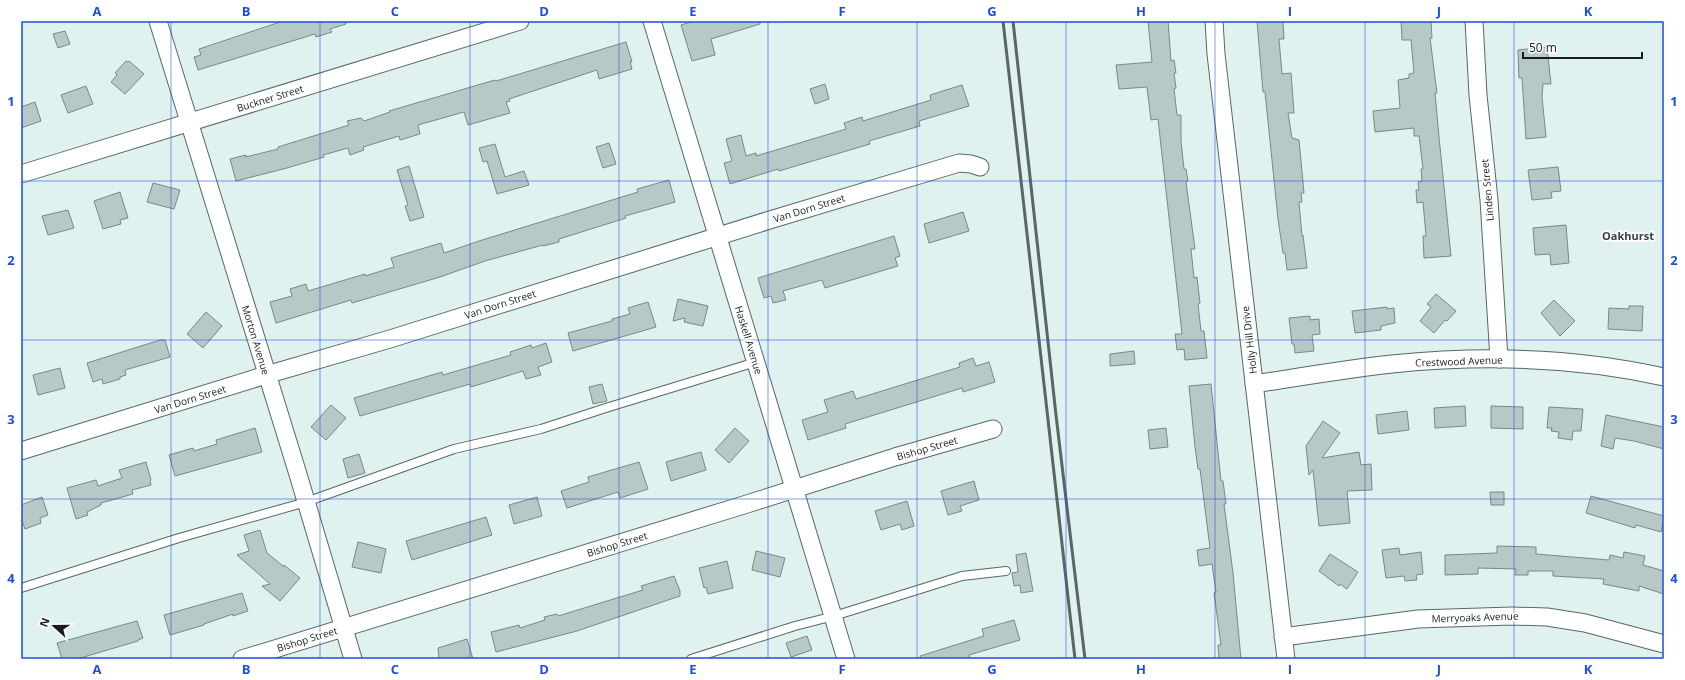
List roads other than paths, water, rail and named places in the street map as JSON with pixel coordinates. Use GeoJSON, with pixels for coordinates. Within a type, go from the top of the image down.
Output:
{"type":"FeatureCollection","features":[{"type":"Feature","properties":{"kind":"street","name":"Morton Avenue"},"geometry":{"type":"LineString","coordinates":[[158,21],[353,659]]}},
{"type":"Feature","properties":{"kind":"street","name":"Buckner Street"},"geometry":{"type":"LineString","coordinates":[[21,174],[520,21]]}},
{"type":"Feature","properties":{"kind":"street","name":"Haskell Avenue"},"geometry":{"type":"LineString","coordinates":[[652,21],[846,659]]}},
{"type":"Feature","properties":{"kind":"street","name":"Holly Hill Drive"},"geometry":{"type":"LineString","coordinates":[[1214,21],[1216,54],[1286,659]]}},
{"type":"Feature","properties":{"kind":"street","name":"Linden Street"},"geometry":{"type":"LineString","coordinates":[[1474,21],[1478,94],[1488,200],[1499,358]]}},
{"type":"Feature","properties":{"kind":"street","name":"Van Dorn Street"},"geometry":{"type":"LineString","coordinates":[[21,451],[266,375],[390,339],[718,236],[959,163],[971,164],[980,167]]}},
{"type":"Feature","properties":{"kind":"street","name":"Crestwood Avenue"},"geometry":{"type":"LineString","coordinates":[[1254,384],[1392,364],[1499,358],[1552,361],[1606,367],[1664,377]]}},
{"type":"Feature","properties":{"kind":"street","name":"Bishop Street"},"geometry":{"type":"LineString","coordinates":[[242,659],[895,457],[993,429]]}},
{"type":"Feature","properties":{"kind":"street","name":"Merryoaks Avenue"},"geometry":{"type":"LineString","coordinates":[[1283,637],[1418,619],[1518,616],[1546,617],[1585,623],[1664,644]]}},
{"type":"Feature","properties":{"kind":"lane"},"geometry":{"type":"LineString","coordinates":[[21,588],[172,541],[306,502],[454,449],[541,429],[756,362]]}},
{"type":"Feature","properties":{"kind":"lane"},"geometry":{"type":"LineString","coordinates":[[691,659],[962,576],[1006,571]]}},
{"type":"Feature","properties":{"kind":"railway"},"geometry":{"type":"LineString","coordinates":[[1003,21],[1075,659]]}},
{"type":"Feature","properties":{"kind":"railway"},"geometry":{"type":"LineString","coordinates":[[1013,21],[1056,415],[1085,659]]}},
{"type":"Feature","properties":{"kind":"district","name":"Oakhurst"},"geometry":{"type":"Point","coordinates":[1628,235]}}]}
